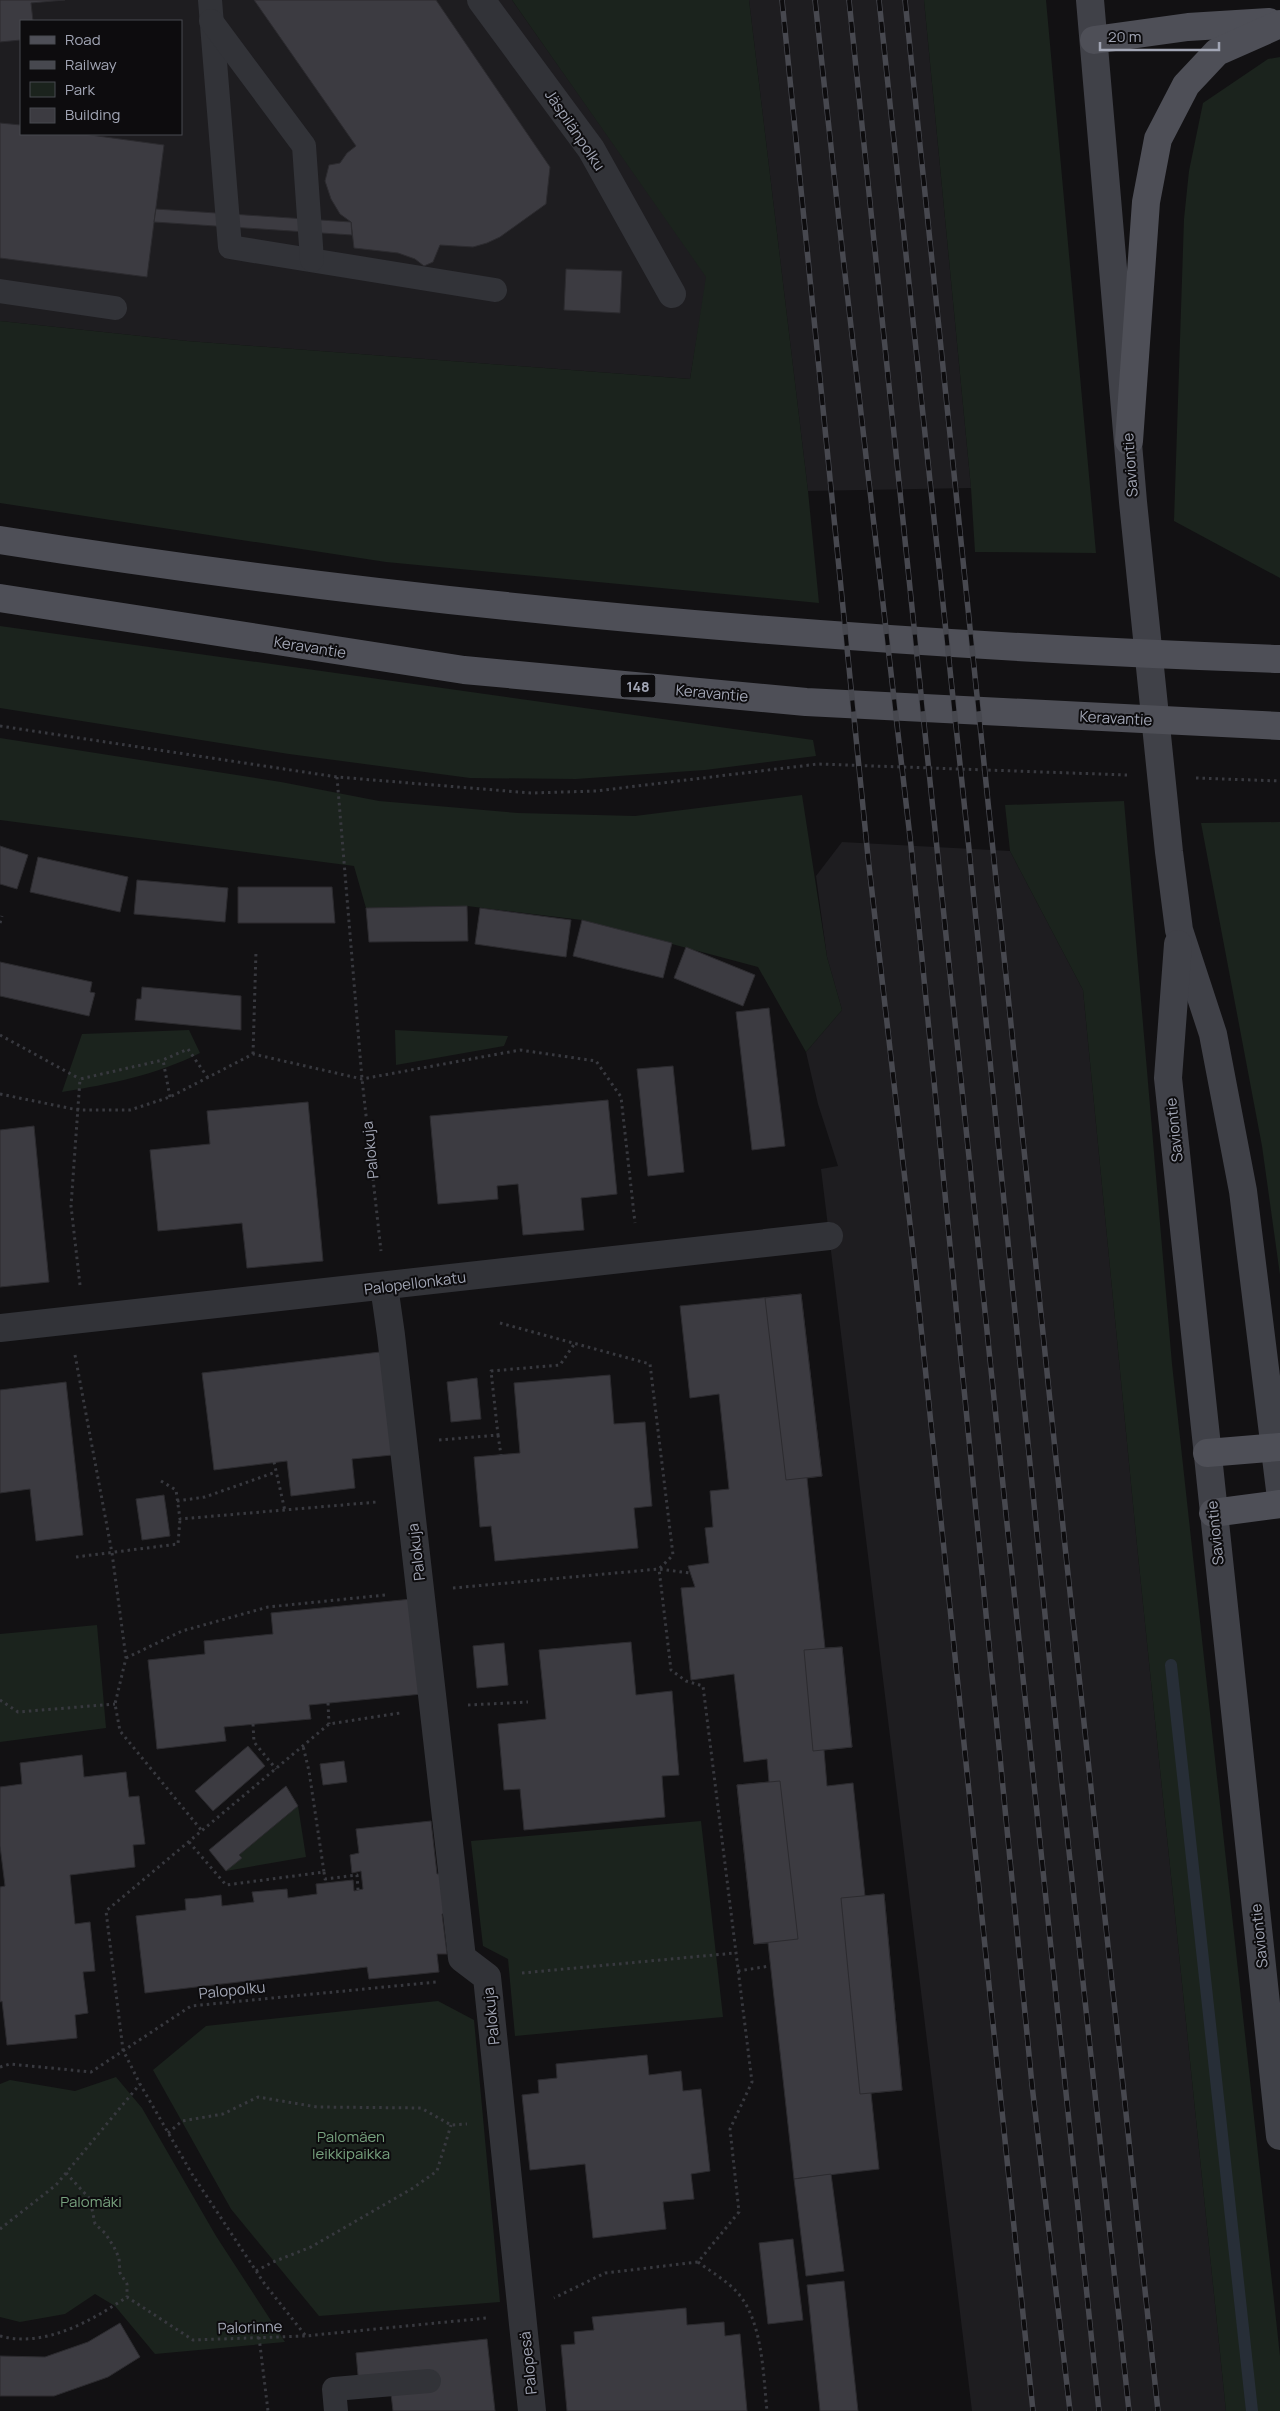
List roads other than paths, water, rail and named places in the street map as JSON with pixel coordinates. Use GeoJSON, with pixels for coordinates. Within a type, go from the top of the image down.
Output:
{"type":"FeatureCollection","features":[{"type":"Feature","properties":{"kind":"main road","name":"Saviontie"},"geometry":{"type":"LineString","coordinates":[[1090,0],[1129,441],[1132,502],[1169,852],[1179,930],[1213,1034],[1243,1191],[1277,1448],[1280,1490]]}},
{"type":"Feature","properties":{"kind":"main road"},"geometry":{"type":"LineString","coordinates":[[1094,40],[1188,27],[1280,22]]}},
{"type":"Feature","properties":{"kind":"main road"},"geometry":{"type":"LineString","coordinates":[[1129,441],[1146,202],[1158,139],[1186,85],[1217,52],[1280,22]]}},
{"type":"Feature","properties":{"kind":"main road"},"geometry":{"type":"LineString","coordinates":[[0,540],[81,553],[468,603],[726,627],[1044,650],[1280,659]]}},
{"type":"Feature","properties":{"kind":"main road","name":"Keravantie"},"geometry":{"type":"LineString","coordinates":[[0,598],[464,670],[806,702],[1280,726]]}},
{"type":"Feature","properties":{"kind":"main road","name":"Saviontie"},"geometry":{"type":"LineString","coordinates":[[1179,930],[1168,1078],[1280,2136]]}},
{"type":"Feature","properties":{"kind":"main road"},"geometry":{"type":"LineString","coordinates":[[1207,1453],[1277,1448]]}},
{"type":"Feature","properties":{"kind":"main road"},"geometry":{"type":"LineString","coordinates":[[1213,1513],[1280,1504]]}},
{"type":"Feature","properties":{"kind":"street","name":"Jäspilänpolku"},"geometry":{"type":"LineString","coordinates":[[481,0],[591,149],[672,294]]}},
{"type":"Feature","properties":{"kind":"street","name":"Palopellonkatu"},"geometry":{"type":"LineString","coordinates":[[0,1328],[829,1236]]}},
{"type":"Feature","properties":{"kind":"street","name":"Palokuja"},"geometry":{"type":"LineString","coordinates":[[384,1286],[462,1958],[487,1976],[523,2315]]}},
{"type":"Feature","properties":{"kind":"street","name":"Palopesä"},"geometry":{"type":"LineString","coordinates":[[523,2315],[532,2411]]}},
{"type":"Feature","properties":{"kind":"lane"},"geometry":{"type":"LineString","coordinates":[[210,10],[304,146],[312,260]]}},
{"type":"Feature","properties":{"kind":"lane"},"geometry":{"type":"LineString","coordinates":[[210,10],[230,247],[495,290]]}},
{"type":"Feature","properties":{"kind":"lane"},"geometry":{"type":"LineString","coordinates":[[0,291],[115,308]]}},
{"type":"Feature","properties":{"kind":"lane"},"geometry":{"type":"LineString","coordinates":[[336,2411],[334,2389],[429,2381]]}},
{"type":"Feature","properties":{"kind":"waterway"},"geometry":{"type":"LineString","coordinates":[[1171,1665],[1252,2411]]}},
{"type":"Feature","properties":{"kind":"railway"},"geometry":{"type":"LineString","coordinates":[[782,0],[868,857],[913,1250],[1033,2411]]}},
{"type":"Feature","properties":{"kind":"railway"},"geometry":{"type":"LineString","coordinates":[[815,0],[911,846],[1032,2085],[1070,2411]]}},
{"type":"Feature","properties":{"kind":"railway"},"geometry":{"type":"LineString","coordinates":[[849,0],[1099,2411]]}},
{"type":"Feature","properties":{"kind":"railway"},"geometry":{"type":"LineString","coordinates":[[879,0],[969,849],[1062,1786],[1129,2411]]}},
{"type":"Feature","properties":{"kind":"railway"},"geometry":{"type":"LineString","coordinates":[[905,0],[1065,1546],[1158,2411]]}},
{"type":"Feature","properties":{"kind":"park label","name":"Palomäen leikkipaikka"},"geometry":{"type":"Point","coordinates":[351,2144]}},
{"type":"Feature","properties":{"kind":"park label","name":"Palomäki"},"geometry":{"type":"Point","coordinates":[91,2201]}}]}
